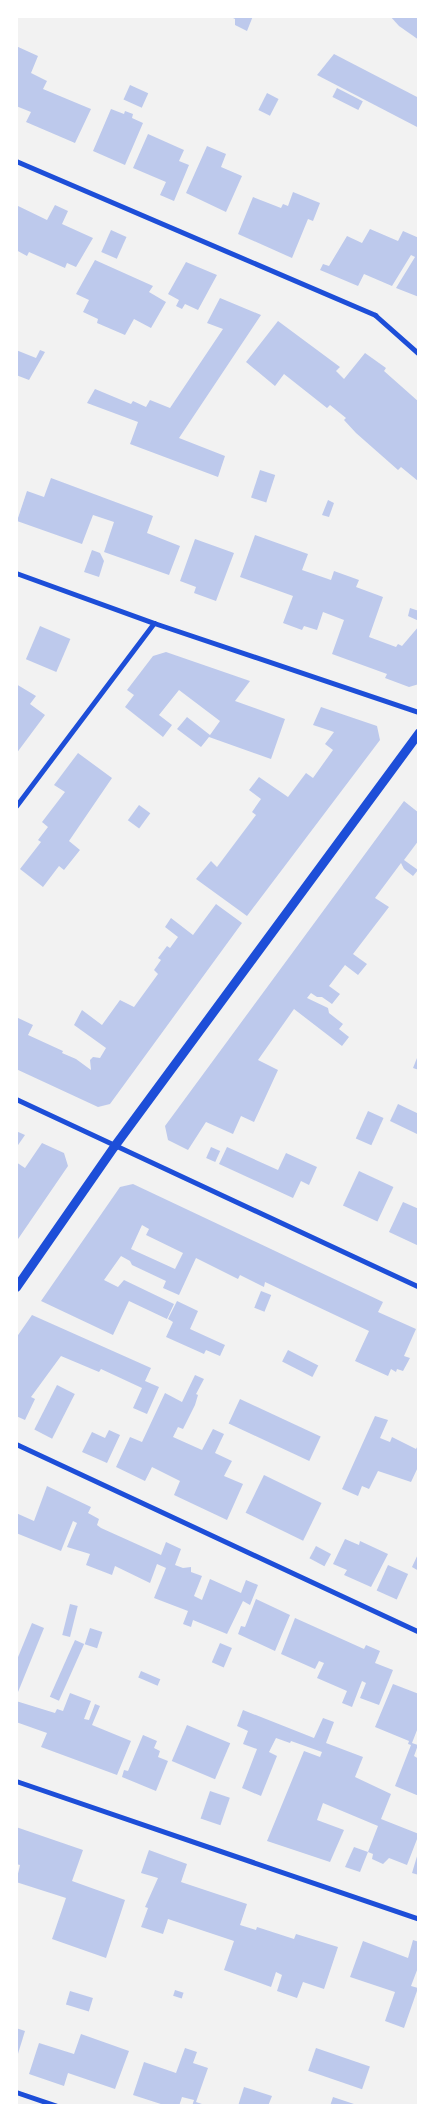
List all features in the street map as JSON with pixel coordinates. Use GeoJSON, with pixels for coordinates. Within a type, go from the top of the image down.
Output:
{"type":"FeatureCollection","features":[{"type":"Feature","properties":{"kind":"street"},"geometry":{"type":"LineString","coordinates":[[16,161],[375,316],[419,354]]}},
{"type":"Feature","properties":{"kind":"street"},"geometry":{"type":"LineString","coordinates":[[16,573],[154,623],[419,712]]}},
{"type":"Feature","properties":{"kind":"street"},"geometry":{"type":"LineString","coordinates":[[16,806],[154,623]]}},
{"type":"Feature","properties":{"kind":"street"},"geometry":{"type":"LineString","coordinates":[[16,1287],[114,1146],[419,732]]}},
{"type":"Feature","properties":{"kind":"street"},"geometry":{"type":"LineString","coordinates":[[16,1098],[114,1146],[419,1287]]}},
{"type":"Feature","properties":{"kind":"street"},"geometry":{"type":"LineString","coordinates":[[16,1444],[419,1632]]}},
{"type":"Feature","properties":{"kind":"street"},"geometry":{"type":"LineString","coordinates":[[16,1781],[419,1919]]}},
{"type":"Feature","properties":{"kind":"street"},"geometry":{"type":"LineString","coordinates":[[16,2092],[57,2106]]}},
{"type":"Feature","properties":{"kind":"building"},"geometry":{"type":"Polygon","coordinates":[[[229,16],[253,16],[247,31],[235,25],[235,19],[229,16]]]}},
{"type":"Feature","properties":{"kind":"building"},"geometry":{"type":"Polygon","coordinates":[[[390,16],[419,16],[419,40],[399,26],[390,16]]]}},
{"type":"Feature","properties":{"kind":"building"},"geometry":{"type":"Polygon","coordinates":[[[16,46],[38,56],[31,73],[47,81],[43,89],[91,109],[75,143],[26,122],[31,112],[16,106],[16,46]]]}},
{"type":"Feature","properties":{"kind":"building"},"geometry":{"type":"Polygon","coordinates":[[[334,54],[419,98],[419,128],[317,75],[334,54]]]}},
{"type":"Feature","properties":{"kind":"building"},"geometry":{"type":"Polygon","coordinates":[[[130,85],[148,93],[142,108],[123,100],[130,85]]]}},
{"type":"Feature","properties":{"kind":"building"},"geometry":{"type":"Polygon","coordinates":[[[337,88],[363,101],[358,110],[332,97],[337,88]]]}},
{"type":"Feature","properties":{"kind":"building"},"geometry":{"type":"Polygon","coordinates":[[[267,93],[279,99],[270,116],[258,110],[267,93]]]}},
{"type":"Feature","properties":{"kind":"building"},"geometry":{"type":"Polygon","coordinates":[[[111,109],[124,114],[125,111],[133,114],[132,118],[143,123],[125,165],[93,151],[111,109]]]}},
{"type":"Feature","properties":{"kind":"building"},"geometry":{"type":"Polygon","coordinates":[[[148,134],[184,150],[179,161],[189,165],[174,201],[160,195],[166,182],[133,168],[148,134]]]}},
{"type":"Feature","properties":{"kind":"building"},"geometry":{"type":"Polygon","coordinates":[[[207,146],[226,154],[221,167],[242,176],[226,212],[186,193],[207,146]]]}},
{"type":"Feature","properties":{"kind":"building"},"geometry":{"type":"Polygon","coordinates":[[[293,192],[320,203],[313,221],[308,219],[292,258],[238,234],[253,197],[281,208],[283,204],[288,206],[293,192]]]}},
{"type":"Feature","properties":{"kind":"building"},"geometry":{"type":"Polygon","coordinates":[[[16,205],[47,220],[55,205],[68,211],[62,224],[93,238],[76,267],[67,263],[65,268],[29,252],[27,256],[16,250],[16,205]]]}},
{"type":"Feature","properties":{"kind":"building"},"geometry":{"type":"Polygon","coordinates":[[[370,229],[398,241],[403,231],[419,238],[419,297],[396,288],[415,257],[411,255],[392,286],[364,274],[358,286],[320,270],[323,264],[329,266],[347,236],[362,243],[370,229]]]}},
{"type":"Feature","properties":{"kind":"building"},"geometry":{"type":"Polygon","coordinates":[[[111,230],[127,237],[117,259],[101,252],[111,230]]]}},
{"type":"Feature","properties":{"kind":"building"},"geometry":{"type":"Polygon","coordinates":[[[95,260],[153,286],[149,292],[166,302],[151,328],[134,319],[125,335],[97,323],[98,319],[83,312],[89,300],[76,294],[95,260]]]}},
{"type":"Feature","properties":{"kind":"building"},"geometry":{"type":"Polygon","coordinates":[[[186,262],[217,275],[198,310],[185,304],[182,309],[176,306],[179,300],[168,294],[186,262]]]}},
{"type":"Feature","properties":{"kind":"building"},"geometry":{"type":"Polygon","coordinates":[[[220,298],[261,315],[179,438],[225,456],[218,477],[130,444],[138,422],[87,403],[95,389],[131,404],[133,401],[146,407],[150,400],[170,408],[223,329],[207,323],[220,298]]]}},
{"type":"Feature","properties":{"kind":"building"},"geometry":{"type":"Polygon","coordinates":[[[278,321],[340,367],[336,371],[344,379],[365,353],[386,368],[384,371],[419,402],[418,481],[401,467],[398,470],[356,433],[344,420],[346,418],[330,405],[327,408],[284,374],[275,386],[246,362],[278,321]]]}},
{"type":"Feature","properties":{"kind":"building"},"geometry":{"type":"Polygon","coordinates":[[[16,350],[36,358],[40,350],[45,352],[29,380],[16,375],[16,350]]]}},
{"type":"Feature","properties":{"kind":"building"},"geometry":{"type":"Polygon","coordinates":[[[260,470],[275,475],[266,503],[251,498],[260,470]]]}},
{"type":"Feature","properties":{"kind":"building"},"geometry":{"type":"Polygon","coordinates":[[[51,478],[153,516],[147,533],[180,546],[169,575],[104,552],[114,522],[93,515],[82,544],[17,521],[27,491],[44,497],[51,478]]]}},
{"type":"Feature","properties":{"kind":"building"},"geometry":{"type":"Polygon","coordinates":[[[328,500],[334,503],[329,517],[322,515],[328,500]]]}},
{"type":"Feature","properties":{"kind":"building"},"geometry":{"type":"Polygon","coordinates":[[[255,535],[308,554],[302,570],[331,580],[334,571],[359,580],[356,587],[383,597],[369,637],[396,647],[398,644],[402,646],[419,626],[419,684],[409,687],[385,678],[387,674],[332,654],[344,620],[323,612],[317,630],[304,626],[302,630],[283,623],[293,596],[240,577],[255,535]]]}},
{"type":"Feature","properties":{"kind":"building"},"geometry":{"type":"Polygon","coordinates":[[[195,539],[234,553],[216,601],[194,593],[196,587],[180,581],[195,539]]]}},
{"type":"Feature","properties":{"kind":"building"},"geometry":{"type":"Polygon","coordinates":[[[92,550],[100,553],[104,561],[99,577],[84,572],[92,550]]]}},
{"type":"Feature","properties":{"kind":"building"},"geometry":{"type":"Polygon","coordinates":[[[410,608],[419,611],[419,621],[408,616],[410,608]]]}},
{"type":"Feature","properties":{"kind":"building"},"geometry":{"type":"Polygon","coordinates":[[[40,626],[70,639],[56,672],[26,659],[40,626]]]}},
{"type":"Feature","properties":{"kind":"building"},"geometry":{"type":"Polygon","coordinates":[[[166,652],[250,681],[235,701],[285,719],[271,759],[209,737],[201,747],[177,729],[187,717],[210,735],[220,721],[179,690],[159,715],[172,725],[163,737],[125,707],[134,695],[127,690],[153,656],[166,652]]]}},
{"type":"Feature","properties":{"kind":"building"},"geometry":{"type":"Polygon","coordinates":[[[16,684],[36,696],[30,704],[45,715],[16,754],[16,684]]]}},
{"type":"Feature","properties":{"kind":"building"},"geometry":{"type":"Polygon","coordinates":[[[321,707],[377,726],[380,740],[247,916],[196,879],[211,861],[217,867],[256,815],[252,812],[261,799],[249,790],[259,777],[288,797],[306,773],[313,778],[333,750],[325,744],[334,732],[313,725],[321,707]]]}},
{"type":"Feature","properties":{"kind":"building"},"geometry":{"type":"Polygon","coordinates":[[[78,753],[112,778],[69,841],[80,850],[64,870],[59,866],[43,887],[20,869],[41,842],[38,840],[48,827],[42,822],[65,792],[54,785],[78,753]]]}},
{"type":"Feature","properties":{"kind":"building"},"geometry":{"type":"Polygon","coordinates":[[[404,801],[419,813],[419,840],[404,860],[418,870],[413,876],[404,869],[401,863],[375,898],[389,907],[353,954],[367,964],[358,975],[345,965],[329,986],[340,994],[332,1004],[322,997],[317,997],[311,993],[307,998],[328,1008],[329,1013],[343,1024],[339,1029],[349,1037],[342,1046],[294,1009],[258,1060],[278,1070],[254,1122],[241,1116],[233,1134],[206,1122],[188,1150],[168,1140],[165,1126],[404,801]]]}},
{"type":"Feature","properties":{"kind":"building"},"geometry":{"type":"Polygon","coordinates":[[[139,805],[150,813],[139,829],[128,820],[139,805]]]}},
{"type":"Feature","properties":{"kind":"building"},"geometry":{"type":"Polygon","coordinates":[[[216,904],[242,923],[110,1104],[98,1107],[16,1069],[16,1017],[33,1025],[28,1035],[63,1051],[62,1053],[76,1059],[91,1070],[90,1060],[93,1057],[100,1058],[106,1048],[74,1025],[82,1010],[102,1025],[120,1000],[134,1007],[158,974],[154,970],[161,960],[158,958],[167,946],[170,948],[178,937],[165,927],[171,918],[193,935],[216,904]]]}},
{"type":"Feature","properties":{"kind":"building"},"geometry":{"type":"Polygon","coordinates":[[[419,1053],[419,1070],[413,1068],[419,1053]]]}},
{"type":"Feature","properties":{"kind":"building"},"geometry":{"type":"Polygon","coordinates":[[[398,1104],[419,1114],[417,1134],[390,1121],[398,1104]]]}},
{"type":"Feature","properties":{"kind":"building"},"geometry":{"type":"Polygon","coordinates":[[[368,1111],[384,1118],[371,1145],[356,1138],[368,1111]]]}},
{"type":"Feature","properties":{"kind":"building"},"geometry":{"type":"Polygon","coordinates":[[[16,1131],[25,1135],[16,1148],[16,1131]]]}},
{"type":"Feature","properties":{"kind":"building"},"geometry":{"type":"Polygon","coordinates":[[[42,1143],[64,1153],[68,1166],[16,1242],[16,1162],[25,1168],[42,1143]]]}},
{"type":"Feature","properties":{"kind":"building"},"geometry":{"type":"Polygon","coordinates":[[[211,1147],[220,1151],[215,1162],[206,1158],[211,1147]]]}},
{"type":"Feature","properties":{"kind":"building"},"geometry":{"type":"Polygon","coordinates":[[[227,1147],[278,1170],[286,1153],[317,1167],[309,1185],[301,1181],[293,1198],[219,1164],[227,1147]]]}},
{"type":"Feature","properties":{"kind":"building"},"geometry":{"type":"Polygon","coordinates":[[[359,1171],[393,1187],[377,1221],[343,1205],[359,1171]]]}},
{"type":"Feature","properties":{"kind":"building"},"geometry":{"type":"Polygon","coordinates":[[[133,1184],[383,1302],[378,1312],[416,1329],[404,1356],[410,1358],[403,1371],[397,1369],[396,1372],[391,1369],[388,1376],[355,1361],[369,1331],[265,1282],[264,1287],[240,1275],[238,1279],[196,1258],[179,1295],[163,1288],[166,1281],[132,1265],[130,1261],[121,1256],[104,1280],[118,1287],[124,1280],[174,1304],[167,1319],[129,1301],[113,1335],[41,1301],[120,1187],[133,1184]],[[142,1225],[131,1249],[175,1269],[183,1253],[146,1235],[149,1229],[142,1225]]]}},
{"type":"Feature","properties":{"kind":"building"},"geometry":{"type":"Polygon","coordinates":[[[403,1202],[419,1209],[419,1246],[389,1232],[403,1202]]]}},
{"type":"Feature","properties":{"kind":"building"},"geometry":{"type":"Polygon","coordinates":[[[261,1291],[271,1295],[264,1312],[254,1308],[261,1291]]]}},
{"type":"Feature","properties":{"kind":"building"},"geometry":{"type":"Polygon","coordinates":[[[177,1301],[198,1311],[190,1329],[225,1345],[220,1356],[206,1350],[204,1354],[166,1337],[173,1322],[168,1319],[177,1301]]]}},
{"type":"Feature","properties":{"kind":"building"},"geometry":{"type":"Polygon","coordinates":[[[32,1315],[151,1368],[145,1381],[159,1387],[147,1414],[133,1408],[142,1388],[101,1369],[99,1372],[61,1356],[31,1397],[35,1399],[25,1420],[16,1416],[16,1338],[32,1315]]]}},
{"type":"Feature","properties":{"kind":"building"},"geometry":{"type":"Polygon","coordinates":[[[288,1350],[318,1365],[312,1377],[282,1362],[288,1350]]]}},
{"type":"Feature","properties":{"kind":"building"},"geometry":{"type":"Polygon","coordinates":[[[195,1375],[204,1379],[196,1394],[198,1395],[195,1405],[183,1429],[178,1427],[173,1437],[202,1450],[213,1429],[224,1434],[215,1453],[232,1461],[224,1476],[243,1484],[227,1520],[174,1495],[180,1481],[152,1467],[145,1481],[116,1467],[130,1437],[142,1442],[165,1393],[182,1402],[195,1375]]]}},
{"type":"Feature","properties":{"kind":"building"},"geometry":{"type":"Polygon","coordinates":[[[57,1385],[75,1394],[52,1439],[34,1430],[57,1385]]]}},
{"type":"Feature","properties":{"kind":"building"},"geometry":{"type":"Polygon","coordinates":[[[240,1399],[321,1437],[309,1461],[229,1423],[240,1399]]]}},
{"type":"Feature","properties":{"kind":"building"},"geometry":{"type":"Polygon","coordinates":[[[375,1416],[388,1420],[380,1438],[390,1442],[392,1437],[416,1449],[419,1443],[419,1465],[411,1482],[378,1471],[369,1489],[362,1486],[358,1496],[342,1489],[375,1416]]]}},
{"type":"Feature","properties":{"kind":"building"},"geometry":{"type":"Polygon","coordinates":[[[109,1430],[120,1435],[107,1463],[82,1452],[92,1432],[105,1438],[109,1430]]]}},
{"type":"Feature","properties":{"kind":"building"},"geometry":{"type":"Polygon","coordinates":[[[264,1475],[322,1503],[303,1541],[246,1513],[264,1475]]]}},
{"type":"Feature","properties":{"kind":"building"},"geometry":{"type":"Polygon","coordinates":[[[47,1486],[91,1507],[88,1513],[99,1519],[97,1525],[101,1528],[161,1555],[166,1542],[181,1549],[175,1565],[183,1568],[191,1567],[191,1572],[202,1576],[194,1596],[202,1600],[210,1579],[241,1593],[246,1580],[258,1585],[250,1605],[243,1601],[227,1634],[193,1620],[191,1627],[183,1624],[188,1611],[154,1598],[166,1568],[157,1564],[150,1583],[115,1566],[112,1575],[86,1565],[90,1554],[67,1547],[77,1523],[73,1521],[61,1551],[16,1533],[16,1513],[34,1521],[47,1486]]]}},
{"type":"Feature","properties":{"kind":"building"},"geometry":{"type":"Polygon","coordinates":[[[345,1539],[359,1545],[360,1541],[388,1554],[371,1587],[344,1575],[347,1570],[333,1564],[345,1539]]]}},
{"type":"Feature","properties":{"kind":"building"},"geometry":{"type":"Polygon","coordinates":[[[316,1546],[331,1554],[324,1566],[309,1558],[316,1546]]]}},
{"type":"Feature","properties":{"kind":"building"},"geometry":{"type":"Polygon","coordinates":[[[419,1552],[419,1571],[412,1567],[419,1552]]]}},
{"type":"Feature","properties":{"kind":"building"},"geometry":{"type":"Polygon","coordinates":[[[388,1565],[408,1574],[397,1600],[377,1591],[388,1565]]]}},
{"type":"Feature","properties":{"kind":"building"},"geometry":{"type":"Polygon","coordinates":[[[256,1599],[290,1615],[275,1651],[238,1634],[241,1626],[245,1627],[256,1599]]]}},
{"type":"Feature","properties":{"kind":"building"},"geometry":{"type":"Polygon","coordinates":[[[70,1604],[78,1606],[70,1637],[62,1635],[70,1604]]]}},
{"type":"Feature","properties":{"kind":"building"},"geometry":{"type":"Polygon","coordinates":[[[295,1618],[364,1649],[366,1645],[380,1651],[375,1663],[393,1670],[379,1705],[360,1698],[366,1683],[362,1681],[352,1707],[342,1703],[347,1691],[317,1678],[324,1663],[319,1661],[315,1669],[281,1654],[295,1618]]]}},
{"type":"Feature","properties":{"kind":"building"},"geometry":{"type":"Polygon","coordinates":[[[32,1623],[44,1628],[16,1697],[16,1662],[32,1623]]]}},
{"type":"Feature","properties":{"kind":"building"},"geometry":{"type":"Polygon","coordinates":[[[90,1628],[102,1632],[97,1648],[85,1644],[90,1628]]]}},
{"type":"Feature","properties":{"kind":"building"},"geometry":{"type":"Polygon","coordinates":[[[75,1640],[84,1644],[59,1701],[50,1697],[75,1640]]]}},
{"type":"Feature","properties":{"kind":"building"},"geometry":{"type":"Polygon","coordinates":[[[220,1643],[232,1648],[224,1667],[212,1662],[220,1643]]]}},
{"type":"Feature","properties":{"kind":"building"},"geometry":{"type":"Polygon","coordinates":[[[141,1671],[160,1679],[158,1686],[138,1677],[141,1671]]]}},
{"type":"Feature","properties":{"kind":"building"},"geometry":{"type":"Polygon","coordinates":[[[393,1684],[419,1694],[419,1725],[412,1743],[418,1745],[414,1756],[419,1759],[419,1796],[395,1786],[411,1745],[408,1744],[409,1741],[375,1727],[393,1684]]]}},
{"type":"Feature","properties":{"kind":"building"},"geometry":{"type":"Polygon","coordinates":[[[70,1693],[91,1701],[84,1719],[89,1720],[95,1704],[100,1706],[92,1725],[131,1741],[117,1775],[41,1747],[47,1733],[16,1722],[16,1701],[55,1713],[57,1709],[63,1711],[70,1693]]]}},
{"type":"Feature","properties":{"kind":"building"},"geometry":{"type":"Polygon","coordinates":[[[243,1710],[314,1738],[323,1718],[334,1722],[326,1743],[363,1757],[355,1777],[391,1794],[381,1819],[419,1834],[407,1865],[389,1858],[383,1864],[372,1859],[373,1854],[368,1852],[378,1826],[323,1803],[317,1820],[344,1830],[330,1862],[267,1841],[304,1751],[320,1757],[322,1752],[276,1738],[269,1752],[277,1756],[261,1796],[242,1788],[257,1749],[243,1744],[248,1731],[237,1726],[243,1710]]]}},
{"type":"Feature","properties":{"kind":"building"},"geometry":{"type":"Polygon","coordinates":[[[187,1725],[230,1743],[215,1779],[172,1761],[187,1725]]]}},
{"type":"Feature","properties":{"kind":"building"},"geometry":{"type":"Polygon","coordinates":[[[143,1735],[157,1741],[154,1748],[160,1751],[158,1757],[168,1761],[156,1791],[122,1777],[124,1770],[128,1771],[143,1735]]]}},
{"type":"Feature","properties":{"kind":"building"},"geometry":{"type":"Polygon","coordinates":[[[210,1791],[230,1798],[220,1825],[201,1818],[210,1791]]]}},
{"type":"Feature","properties":{"kind":"building"},"geometry":{"type":"Polygon","coordinates":[[[16,1827],[83,1850],[72,1881],[125,1900],[106,1958],[52,1939],[66,1898],[16,1882],[20,1865],[16,1864],[16,1827]]]}},
{"type":"Feature","properties":{"kind":"building"},"geometry":{"type":"Polygon","coordinates":[[[354,1847],[368,1852],[360,1872],[345,1867],[354,1847]]]}},
{"type":"Feature","properties":{"kind":"building"},"geometry":{"type":"Polygon","coordinates":[[[149,1850],[187,1864],[181,1882],[247,1904],[240,1925],[256,1930],[257,1927],[294,1939],[296,1934],[338,1947],[324,1989],[303,1982],[297,1998],[277,1991],[282,1975],[276,1972],[271,1987],[224,1970],[234,1941],[168,1919],[163,1934],[141,1927],[148,1908],[145,1907],[158,1878],[141,1873],[149,1850]]]}},
{"type":"Feature","properties":{"kind":"building"},"geometry":{"type":"Polygon","coordinates":[[[419,1853],[419,1875],[412,1873],[419,1853]]]}},
{"type":"Feature","properties":{"kind":"building"},"geometry":{"type":"Polygon","coordinates":[[[413,1940],[419,1942],[419,1965],[411,1986],[418,1988],[404,2028],[385,2021],[395,1992],[350,1977],[363,1941],[408,1958],[413,1940]]]}},
{"type":"Feature","properties":{"kind":"building"},"geometry":{"type":"Polygon","coordinates":[[[175,1990],[184,1993],[182,1998],[173,1996],[175,1990]]]}},
{"type":"Feature","properties":{"kind":"building"},"geometry":{"type":"Polygon","coordinates":[[[70,1991],[93,1998],[89,2011],[66,2004],[70,1991]]]}},
{"type":"Feature","properties":{"kind":"building"},"geometry":{"type":"Polygon","coordinates":[[[16,2028],[25,2031],[17,2057],[16,2057],[16,2028]]]}},
{"type":"Feature","properties":{"kind":"building"},"geometry":{"type":"Polygon","coordinates":[[[81,2034],[129,2051],[115,2089],[68,2073],[64,2086],[29,2074],[39,2043],[74,2054],[81,2034]]]}},
{"type":"Feature","properties":{"kind":"building"},"geometry":{"type":"Polygon","coordinates":[[[185,2048],[197,2052],[193,2063],[208,2068],[196,2102],[208,2106],[192,2106],[194,2100],[182,2097],[179,2106],[167,2106],[133,2095],[144,2062],[176,2073],[185,2048]]]}},
{"type":"Feature","properties":{"kind":"building"},"geometry":{"type":"Polygon","coordinates":[[[316,2048],[370,2067],[362,2089],[308,2071],[316,2048]]]}},
{"type":"Feature","properties":{"kind":"building"},"geometry":{"type":"Polygon","coordinates":[[[244,2087],[272,2096],[268,2106],[238,2106],[244,2087]]]}},
{"type":"Feature","properties":{"kind":"building"},"geometry":{"type":"Polygon","coordinates":[[[333,2097],[357,2105],[357,2106],[330,2106],[333,2097]]]}}]}
